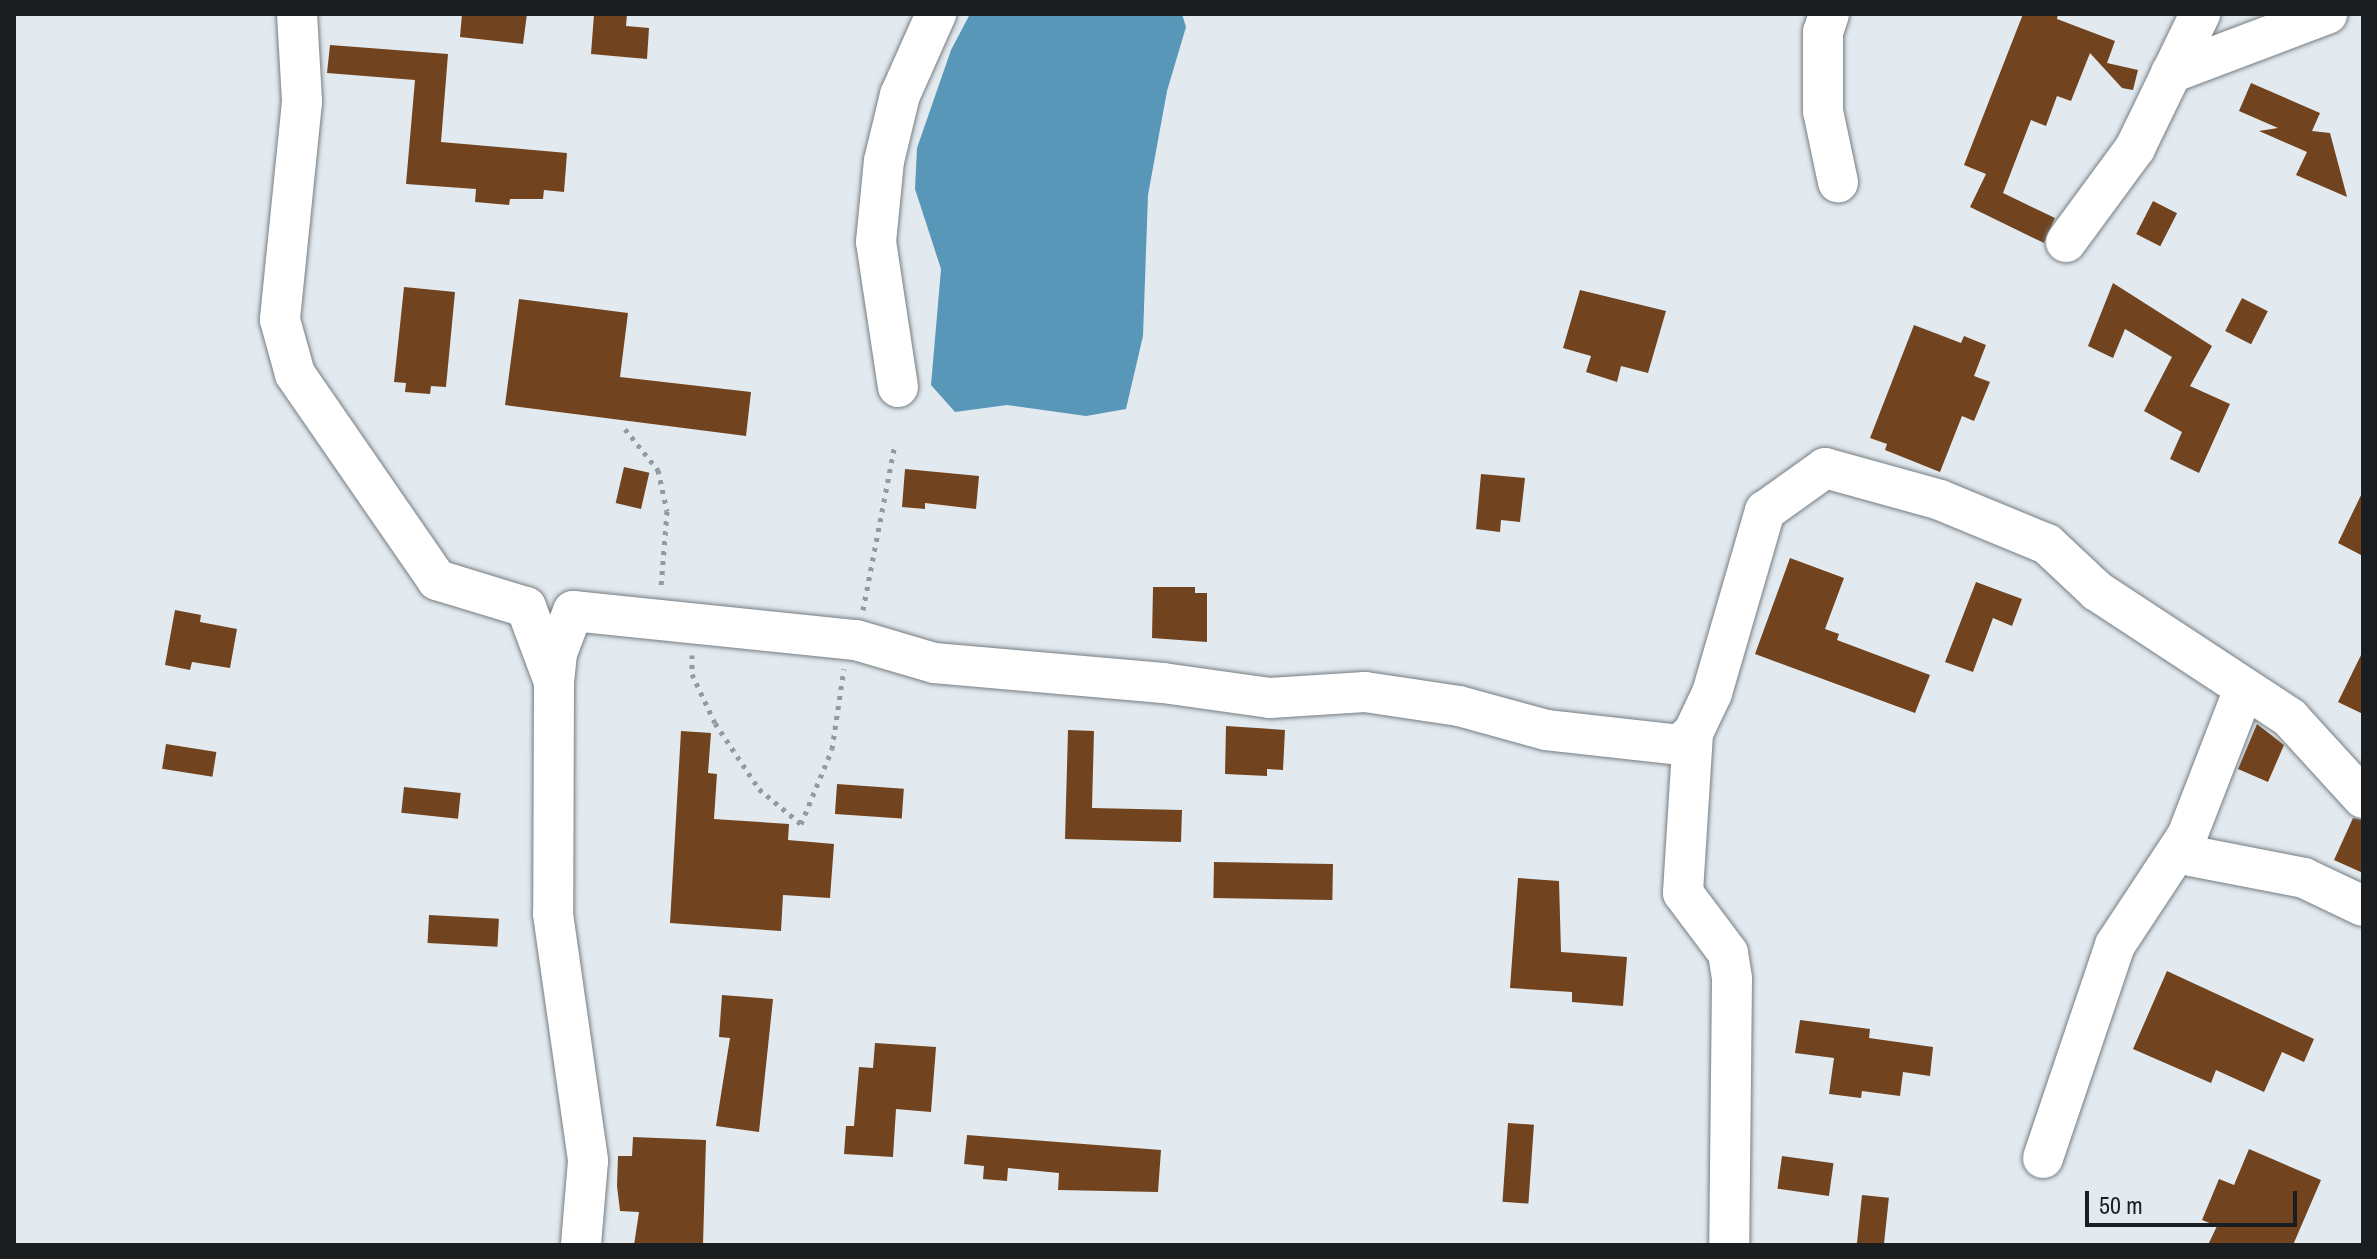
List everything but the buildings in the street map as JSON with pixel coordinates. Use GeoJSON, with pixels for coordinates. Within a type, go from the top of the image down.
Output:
{"type":"FeatureCollection","features":[{"type":"Feature","properties":{"kind":"street"},"geometry":{"type":"LineString","coordinates":[[297,14],[302,102],[280,320],[295,374],[437,580],[526,607],[856,640],[934,663],[1163,683],[1270,698],[1365,692],[1459,706],[1546,730],[1613,740],[1679,745],[1693,733]]}},
{"type":"Feature","properties":{"kind":"street"},"geometry":{"type":"LineString","coordinates":[[898,387],[876,242],[884,161],[900,95],[936,14]]}},
{"type":"Feature","properties":{"kind":"street"},"geometry":{"type":"LineString","coordinates":[[1829,14],[1823,32],[1823,111],[1838,182]]}},
{"type":"Feature","properties":{"kind":"street"},"geometry":{"type":"LineString","coordinates":[[2066,242],[2135,148],[2200,14]]}},
{"type":"Feature","properties":{"kind":"street"},"geometry":{"type":"LineString","coordinates":[[2171,73],[2327,14]]}},
{"type":"Feature","properties":{"kind":"street"},"geometry":{"type":"LineString","coordinates":[[1729,1245],[1732,979],[1728,953],[1683,893],[1693,733],[1712,693],[1765,511],[1825,468],[1940,500],[2047,544],[2097,591],[2290,718],[2363,798]]}},
{"type":"Feature","properties":{"kind":"street"},"geometry":{"type":"LineString","coordinates":[[526,607],[554,682]]}},
{"type":"Feature","properties":{"kind":"street"},"geometry":{"type":"LineString","coordinates":[[573,611],[557,653],[554,682],[553,914],[588,1161],[581,1245]]}},
{"type":"Feature","properties":{"kind":"street"},"geometry":{"type":"LineString","coordinates":[[2043,1158],[2115,945],[2187,836],[2244,689]]}},
{"type":"Feature","properties":{"kind":"street"},"geometry":{"type":"LineString","coordinates":[[2191,856],[2304,878],[2363,906]]}},
{"type":"Feature","properties":{"kind":"path"},"geometry":{"type":"LineString","coordinates":[[625,429],[658,470],[667,511],[660,575],[664,620]]}},
{"type":"Feature","properties":{"kind":"path"},"geometry":{"type":"LineString","coordinates":[[704,624],[692,650],[692,674],[709,711],[759,789],[801,824],[832,749],[839,684],[856,640],[895,444]]}},
{"type":"Feature","properties":{"kind":"water"},"geometry":{"type":"Polygon","coordinates":[[[970,14],[1182,14],[1186,27],[1167,91],[1148,195],[1143,336],[1126,409],[1086,416],[1007,405],[955,412],[931,385],[941,269],[915,189],[917,148],[951,50],[970,14]]]}}]}
